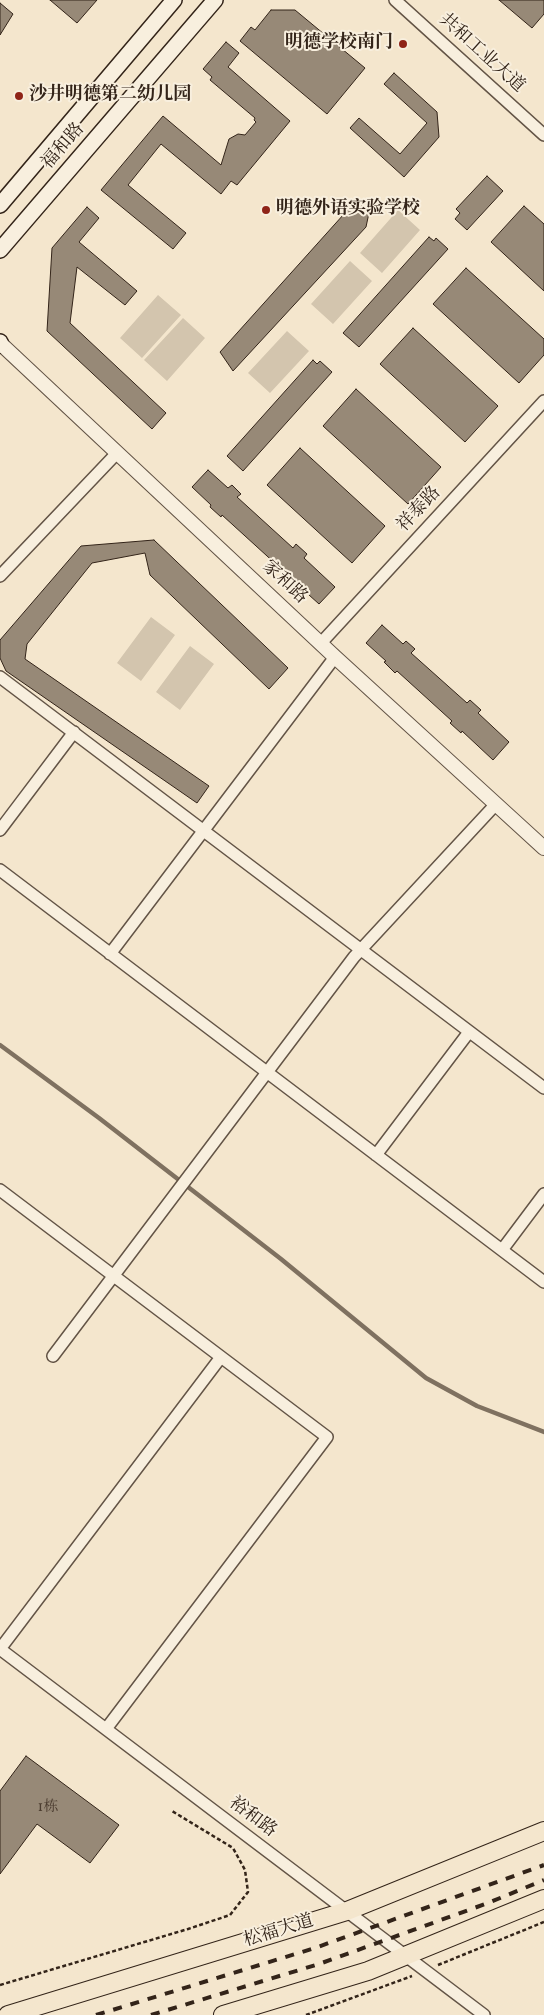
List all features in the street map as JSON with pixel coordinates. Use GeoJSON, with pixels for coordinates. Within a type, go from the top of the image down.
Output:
{"type":"FeatureCollection","features":[{"type":"Feature","properties":{"kind":"main road","name":"福和路"},"geometry":{"type":"LineString","coordinates":[[0,205],[174,0]]}},
{"type":"Feature","properties":{"kind":"main road","name":"福和路"},"geometry":{"type":"LineString","coordinates":[[0,250],[214,0]]}},
{"type":"Feature","properties":{"kind":"main road"},"geometry":{"type":"LineString","coordinates":[[0,256],[11,238]]}},
{"type":"Feature","properties":{"kind":"main road","name":"松福大道"},"geometry":{"type":"LineString","coordinates":[[8,2015],[347,1912],[544,1832]]}},
{"type":"Feature","properties":{"kind":"main road"},"geometry":{"type":"LineString","coordinates":[[223,2015],[368,1970],[544,1899]]}},
{"type":"Feature","properties":{"kind":"street","name":"共和工业大道"},"geometry":{"type":"LineString","coordinates":[[395,0],[544,135]]}},
{"type":"Feature","properties":{"kind":"street","name":"家和路"},"geometry":{"type":"LineString","coordinates":[[0,344],[335,657],[544,848]]}},
{"type":"Feature","properties":{"kind":"street","name":"祥泰路"},"geometry":{"type":"LineString","coordinates":[[321,644],[544,401]]}},
{"type":"Feature","properties":{"kind":"street"},"geometry":{"type":"LineString","coordinates":[[0,576],[117,453]]}},
{"type":"Feature","properties":{"kind":"street"},"geometry":{"type":"LineString","coordinates":[[110,954],[335,657]]}},
{"type":"Feature","properties":{"kind":"street"},"geometry":{"type":"LineString","coordinates":[[0,677],[544,1088]]}},
{"type":"Feature","properties":{"kind":"street"},"geometry":{"type":"LineString","coordinates":[[0,830],[74,732]]}},
{"type":"Feature","properties":{"kind":"street"},"geometry":{"type":"LineString","coordinates":[[52,1356],[361,950],[496,804]]}},
{"type":"Feature","properties":{"kind":"street"},"geometry":{"type":"LineString","coordinates":[[0,870],[544,1282]]}},
{"type":"Feature","properties":{"kind":"street"},"geometry":{"type":"LineString","coordinates":[[376,1155],[469,1032]]}},
{"type":"Feature","properties":{"kind":"street"},"geometry":{"type":"LineString","coordinates":[[0,1190],[327,1437],[106,1729]]}},
{"type":"Feature","properties":{"kind":"street"},"geometry":{"type":"LineString","coordinates":[[502,1250],[544,1194]]}},
{"type":"Feature","properties":{"kind":"street"},"geometry":{"type":"LineString","coordinates":[[0,1649],[221,1357]]}},
{"type":"Feature","properties":{"kind":"street","name":"裕和路"},"geometry":{"type":"LineString","coordinates":[[0,1649],[484,2015]]}},
{"type":"Feature","properties":{"kind":"path"},"geometry":{"type":"LineString","coordinates":[[0,1985],[230,1915],[248,1892],[245,1870],[241,1862],[233,1848],[172,1811]]}},
{"type":"Feature","properties":{"kind":"shaded area"},"geometry":{"type":"Polygon","coordinates":[[[398,210],[420,230],[382,273],[360,253],[398,210]]]}},
{"type":"Feature","properties":{"kind":"shaded area"},"geometry":{"type":"Polygon","coordinates":[[[350,261],[372,281],[333,324],[311,304],[350,261]]]}},
{"type":"Feature","properties":{"kind":"shaded area"},"geometry":{"type":"Polygon","coordinates":[[[158,295],[181,315],[142,358],[120,338],[158,295]]]}},
{"type":"Feature","properties":{"kind":"shaded area"},"geometry":{"type":"Polygon","coordinates":[[[183,318],[205,338],[167,381],[144,360],[183,318]]]}},
{"type":"Feature","properties":{"kind":"shaded area"},"geometry":{"type":"Polygon","coordinates":[[[287,331],[309,351],[270,393],[248,373],[287,331]]]}},
{"type":"Feature","properties":{"kind":"shaded area"},"geometry":{"type":"Polygon","coordinates":[[[151,617],[175,635],[141,681],[117,663],[151,617]]]}},
{"type":"Feature","properties":{"kind":"shaded area"},"geometry":{"type":"Polygon","coordinates":[[[190,646],[214,664],[180,710],[156,692],[190,646]]]}},
{"type":"Feature","properties":{"kind":"building"},"geometry":{"type":"Polygon","coordinates":[[[50,0],[97,0],[77,23],[50,0]]]}},
{"type":"Feature","properties":{"kind":"building"},"geometry":{"type":"Polygon","coordinates":[[[499,0],[544,0],[544,14],[532,28],[499,0]]]}},
{"type":"Feature","properties":{"kind":"building"},"geometry":{"type":"Polygon","coordinates":[[[0,3],[13,14],[0,35],[0,3]]]}},
{"type":"Feature","properties":{"kind":"building"},"geometry":{"type":"Polygon","coordinates":[[[271,10],[295,10],[365,68],[327,114],[240,41],[251,27],[255,30],[271,10]]]}},
{"type":"Feature","properties":{"kind":"building"},"geometry":{"type":"Polygon","coordinates":[[[226,42],[239,53],[228,67],[290,121],[237,185],[231,181],[221,194],[161,144],[128,185],[186,233],[173,249],[101,190],[163,116],[221,165],[229,139],[238,134],[245,135],[256,122],[255,118],[210,80],[212,77],[203,69],[226,42]]]}},
{"type":"Feature","properties":{"kind":"building"},"geometry":{"type":"Polygon","coordinates":[[[394,73],[437,112],[439,137],[404,177],[350,128],[359,118],[400,154],[427,123],[384,84],[394,73]]]}},
{"type":"Feature","properties":{"kind":"building"},"geometry":{"type":"Polygon","coordinates":[[[487,176],[503,191],[467,230],[455,219],[460,213],[456,209],[487,176]]]}},
{"type":"Feature","properties":{"kind":"building"},"geometry":{"type":"Polygon","coordinates":[[[353,204],[370,208],[366,227],[233,371],[220,352],[353,204]]]}},
{"type":"Feature","properties":{"kind":"building"},"geometry":{"type":"Polygon","coordinates":[[[524,206],[544,224],[544,291],[491,242],[524,206]]]}},
{"type":"Feature","properties":{"kind":"building"},"geometry":{"type":"Polygon","coordinates":[[[87,207],[99,218],[79,242],[137,291],[125,305],[77,267],[70,323],[166,413],[152,429],[47,331],[52,248],[87,207]]]}},
{"type":"Feature","properties":{"kind":"building"},"geometry":{"type":"Polygon","coordinates":[[[429,237],[434,241],[436,238],[448,249],[359,347],[343,333],[429,237]]]}},
{"type":"Feature","properties":{"kind":"building"},"geometry":{"type":"Polygon","coordinates":[[[466,268],[544,339],[544,355],[519,383],[433,304],[466,268]]]}},
{"type":"Feature","properties":{"kind":"building"},"geometry":{"type":"Polygon","coordinates":[[[413,328],[498,406],[465,442],[380,364],[413,328]]]}},
{"type":"Feature","properties":{"kind":"building"},"geometry":{"type":"Polygon","coordinates":[[[313,360],[317,364],[320,361],[332,372],[243,471],[227,456],[313,360]]]}},
{"type":"Feature","properties":{"kind":"building"},"geometry":{"type":"Polygon","coordinates":[[[356,389],[441,467],[408,504],[323,426],[356,389]]]}},
{"type":"Feature","properties":{"kind":"building"},"geometry":{"type":"Polygon","coordinates":[[[300,448],[385,526],[352,563],[267,485],[300,448]]]}},
{"type":"Feature","properties":{"kind":"building"},"geometry":{"type":"Polygon","coordinates":[[[208,470],[228,488],[232,485],[241,494],[237,497],[293,548],[296,544],[307,554],[304,558],[335,587],[319,604],[288,576],[286,577],[276,568],[278,566],[222,515],[221,517],[210,507],[211,505],[192,487],[208,470]]]}},
{"type":"Feature","properties":{"kind":"building"},"geometry":{"type":"Polygon","coordinates":[[[154,540],[288,668],[269,689],[150,575],[145,553],[92,563],[27,644],[25,659],[209,786],[197,803],[6,671],[0,658],[0,640],[81,546],[154,540]]]}},
{"type":"Feature","properties":{"kind":"building"},"geometry":{"type":"Polygon","coordinates":[[[382,625],[403,644],[406,641],[415,649],[411,653],[467,703],[470,700],[481,710],[478,713],[509,742],[493,760],[462,731],[461,733],[450,723],[452,721],[397,671],[395,673],[384,662],[386,661],[366,643],[382,625]]]}},
{"type":"Feature","properties":{"kind":"building"},"geometry":{"type":"Polygon","coordinates":[[[26,1756],[119,1825],[90,1863],[37,1824],[0,1874],[0,1791],[26,1756]]]}},
{"type":"Feature","properties":{"kind":"waterway"},"geometry":{"type":"LineString","coordinates":[[0,1045],[99,1118],[281,1259],[426,1378],[477,1406],[544,1432]]}},
{"type":"Feature","properties":{"kind":"railway"},"geometry":{"type":"LineString","coordinates":[[96,2015],[315,1948],[544,1865]]}},
{"type":"Feature","properties":{"kind":"railway"},"geometry":{"type":"LineString","coordinates":[[151,2015],[319,1964],[488,1903],[544,1880]]}},
{"type":"Feature","properties":{"kind":"place","name":"明德学校南门"},"geometry":{"type":"Point","coordinates":[403,44]}},
{"type":"Feature","properties":{"kind":"place","name":"沙井明德第二幼儿园"},"geometry":{"type":"Point","coordinates":[19,96]}},
{"type":"Feature","properties":{"kind":"place","name":"明德外语实验学校"},"geometry":{"type":"Point","coordinates":[266,210]}}]}
